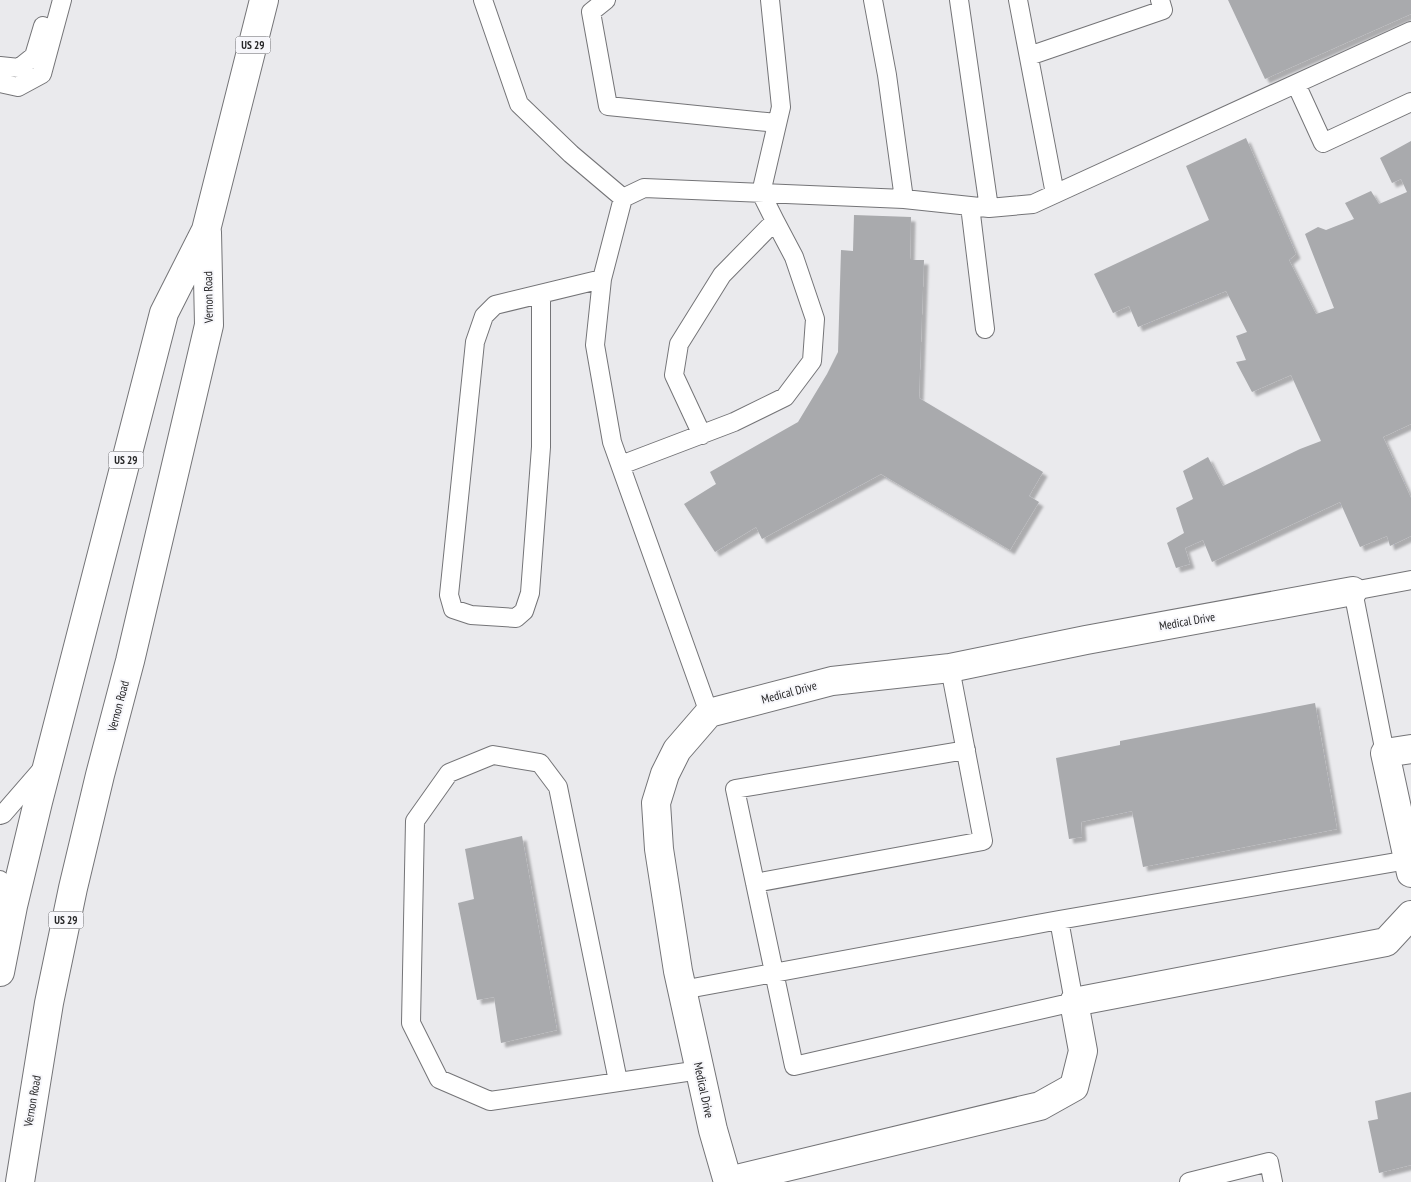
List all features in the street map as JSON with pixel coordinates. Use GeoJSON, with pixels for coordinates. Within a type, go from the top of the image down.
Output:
{"type":"FeatureCollection","features":[{"type":"Feature","properties":{"kind":"street","name":"Vernon Road"},"geometry":{"type":"LineString","coordinates":[[0,972],[13,906],[164,313],[206,230],[264,0]]}},
{"type":"Feature","properties":{"kind":"street","name":"Vernon Road"},"geometry":{"type":"LineString","coordinates":[[20,1182],[49,1003],[73,888],[132,652],[209,325],[206,230]]}},
{"type":"Feature","properties":{"kind":"street","name":"Medical Drive"},"geometry":{"type":"LineString","coordinates":[[1074,1002],[1083,1051],[1074,1087],[1040,1106],[728,1181],[713,1130],[678,971],[659,849],[656,804],[665,774],[677,750],[709,713],[832,681],[950,668],[1086,640],[1353,591]]}},
{"type":"Feature","properties":{"kind":"street"},"geometry":{"type":"LineString","coordinates":[[1398,751],[1410,866]]}},
{"type":"Feature","properties":{"kind":"street"},"geometry":{"type":"LineString","coordinates":[[1074,1002],[1386,942],[1411,915]]}},
{"type":"Feature","properties":{"kind":"lane"},"geometry":{"type":"LineString","coordinates":[[0,66],[19,68],[34,56],[51,0]]}},
{"type":"Feature","properties":{"kind":"lane"},"geometry":{"type":"LineString","coordinates":[[0,83],[18,87],[42,74],[62,0]]}},
{"type":"Feature","properties":{"kind":"lane"},"geometry":{"type":"LineString","coordinates":[[483,0],[519,104],[571,154],[623,198]]}},
{"type":"Feature","properties":{"kind":"lane"},"geometry":{"type":"LineString","coordinates":[[606,0],[591,12],[608,106],[777,123]]}},
{"type":"Feature","properties":{"kind":"lane"},"geometry":{"type":"LineString","coordinates":[[621,465],[734,422],[785,397],[812,361],[815,319],[794,257],[760,193],[781,107],[770,0]]}},
{"type":"Feature","properties":{"kind":"lane"},"geometry":{"type":"LineString","coordinates":[[873,0],[887,74],[904,199]]}},
{"type":"Feature","properties":{"kind":"lane"},"geometry":{"type":"LineString","coordinates":[[960,0],[989,208]]}},
{"type":"Feature","properties":{"kind":"lane"},"geometry":{"type":"LineString","coordinates":[[1018,0],[1055,194]]}},
{"type":"Feature","properties":{"kind":"lane"},"geometry":{"type":"LineString","coordinates":[[1029,56],[1163,10],[1160,0]]}},
{"type":"Feature","properties":{"kind":"lane"},"geometry":{"type":"LineString","coordinates":[[623,198],[644,188],[904,199],[989,208],[1033,204],[1411,32]]}},
{"type":"Feature","properties":{"kind":"lane"},"geometry":{"type":"LineString","coordinates":[[1296,84],[1323,143],[1411,102]]}},
{"type":"Feature","properties":{"kind":"lane"},"geometry":{"type":"LineString","coordinates":[[623,198],[602,279],[595,345],[612,442],[709,713]]}},
{"type":"Feature","properties":{"kind":"lane"},"geometry":{"type":"LineString","coordinates":[[970,206],[984,329]]}},
{"type":"Feature","properties":{"kind":"lane"},"geometry":{"type":"LineString","coordinates":[[702,435],[674,375],[679,344],[722,275],[775,221]]}},
{"type":"Feature","properties":{"kind":"lane"},"geometry":{"type":"LineString","coordinates":[[541,294],[541,447],[530,593],[524,611],[516,618],[471,616],[453,609],[449,595],[475,342],[484,316],[495,305],[602,279]]}},
{"type":"Feature","properties":{"kind":"lane"},"geometry":{"type":"LineString","coordinates":[[1398,751],[1353,591],[1411,580]]}},
{"type":"Feature","properties":{"kind":"lane"},"geometry":{"type":"LineString","coordinates":[[755,883],[983,841],[950,668]]}},
{"type":"Feature","properties":{"kind":"lane"},"geometry":{"type":"LineString","coordinates":[[966,750],[735,789],[794,1066],[1074,1002],[1059,920]]}},
{"type":"Feature","properties":{"kind":"lane"},"geometry":{"type":"LineString","coordinates":[[618,1081],[558,788],[540,763],[493,755],[449,773],[415,821],[411,1023],[438,1079],[490,1101],[700,1070]]}},
{"type":"Feature","properties":{"kind":"lane"},"geometry":{"type":"LineString","coordinates":[[0,815],[3,814],[49,762]]}},
{"type":"Feature","properties":{"kind":"lane"},"geometry":{"type":"LineString","coordinates":[[682,990],[1059,920],[1410,866]]}},
{"type":"Feature","properties":{"kind":"lane"},"geometry":{"type":"LineString","coordinates":[[0,880],[13,906]]}},
{"type":"Feature","properties":{"kind":"lane"},"geometry":{"type":"LineString","coordinates":[[1189,1182],[1269,1162],[1273,1182]]}},
{"type":"Feature","properties":{"kind":"building"},"geometry":{"type":"Polygon","coordinates":[[[1228,0],[1411,0],[1411,14],[1265,79],[1228,0]]]}},
{"type":"Feature","properties":{"kind":"building"},"geometry":{"type":"Polygon","coordinates":[[[1246,138],[1296,254],[1289,260],[1316,314],[1334,308],[1305,234],[1318,227],[1326,230],[1354,219],[1345,203],[1371,191],[1379,204],[1407,192],[1401,179],[1392,183],[1380,158],[1411,141],[1411,424],[1383,437],[1411,498],[1411,536],[1390,546],[1387,536],[1360,547],[1340,502],[1212,562],[1203,540],[1185,548],[1190,564],[1176,568],[1167,543],[1184,533],[1176,508],[1193,499],[1183,471],[1208,457],[1223,486],[1321,441],[1291,375],[1252,392],[1236,362],[1246,360],[1236,336],[1247,332],[1226,291],[1138,327],[1129,306],[1113,313],[1094,274],[1209,220],[1186,166],[1246,138]]]}},
{"type":"Feature","properties":{"kind":"building"},"geometry":{"type":"Polygon","coordinates":[[[854,215],[911,217],[910,260],[924,260],[919,398],[1043,472],[1029,496],[1039,502],[1010,550],[881,474],[762,539],[756,527],[715,552],[684,504],[716,484],[710,472],[798,422],[827,374],[838,352],[841,250],[853,251],[854,215]]]}},
{"type":"Feature","properties":{"kind":"building"},"geometry":{"type":"Polygon","coordinates":[[[1315,703],[1337,829],[1143,867],[1132,811],[1081,822],[1082,837],[1069,839],[1056,758],[1120,745],[1120,741],[1315,703]]]}},
{"type":"Feature","properties":{"kind":"building"},"geometry":{"type":"Polygon","coordinates":[[[522,836],[557,1030],[501,1043],[494,997],[477,1000],[458,903],[474,899],[465,849],[522,836]]]}},
{"type":"Feature","properties":{"kind":"building"},"geometry":{"type":"Polygon","coordinates":[[[1411,1092],[1411,1165],[1379,1173],[1368,1121],[1378,1119],[1375,1101],[1411,1092]]]}}]}
